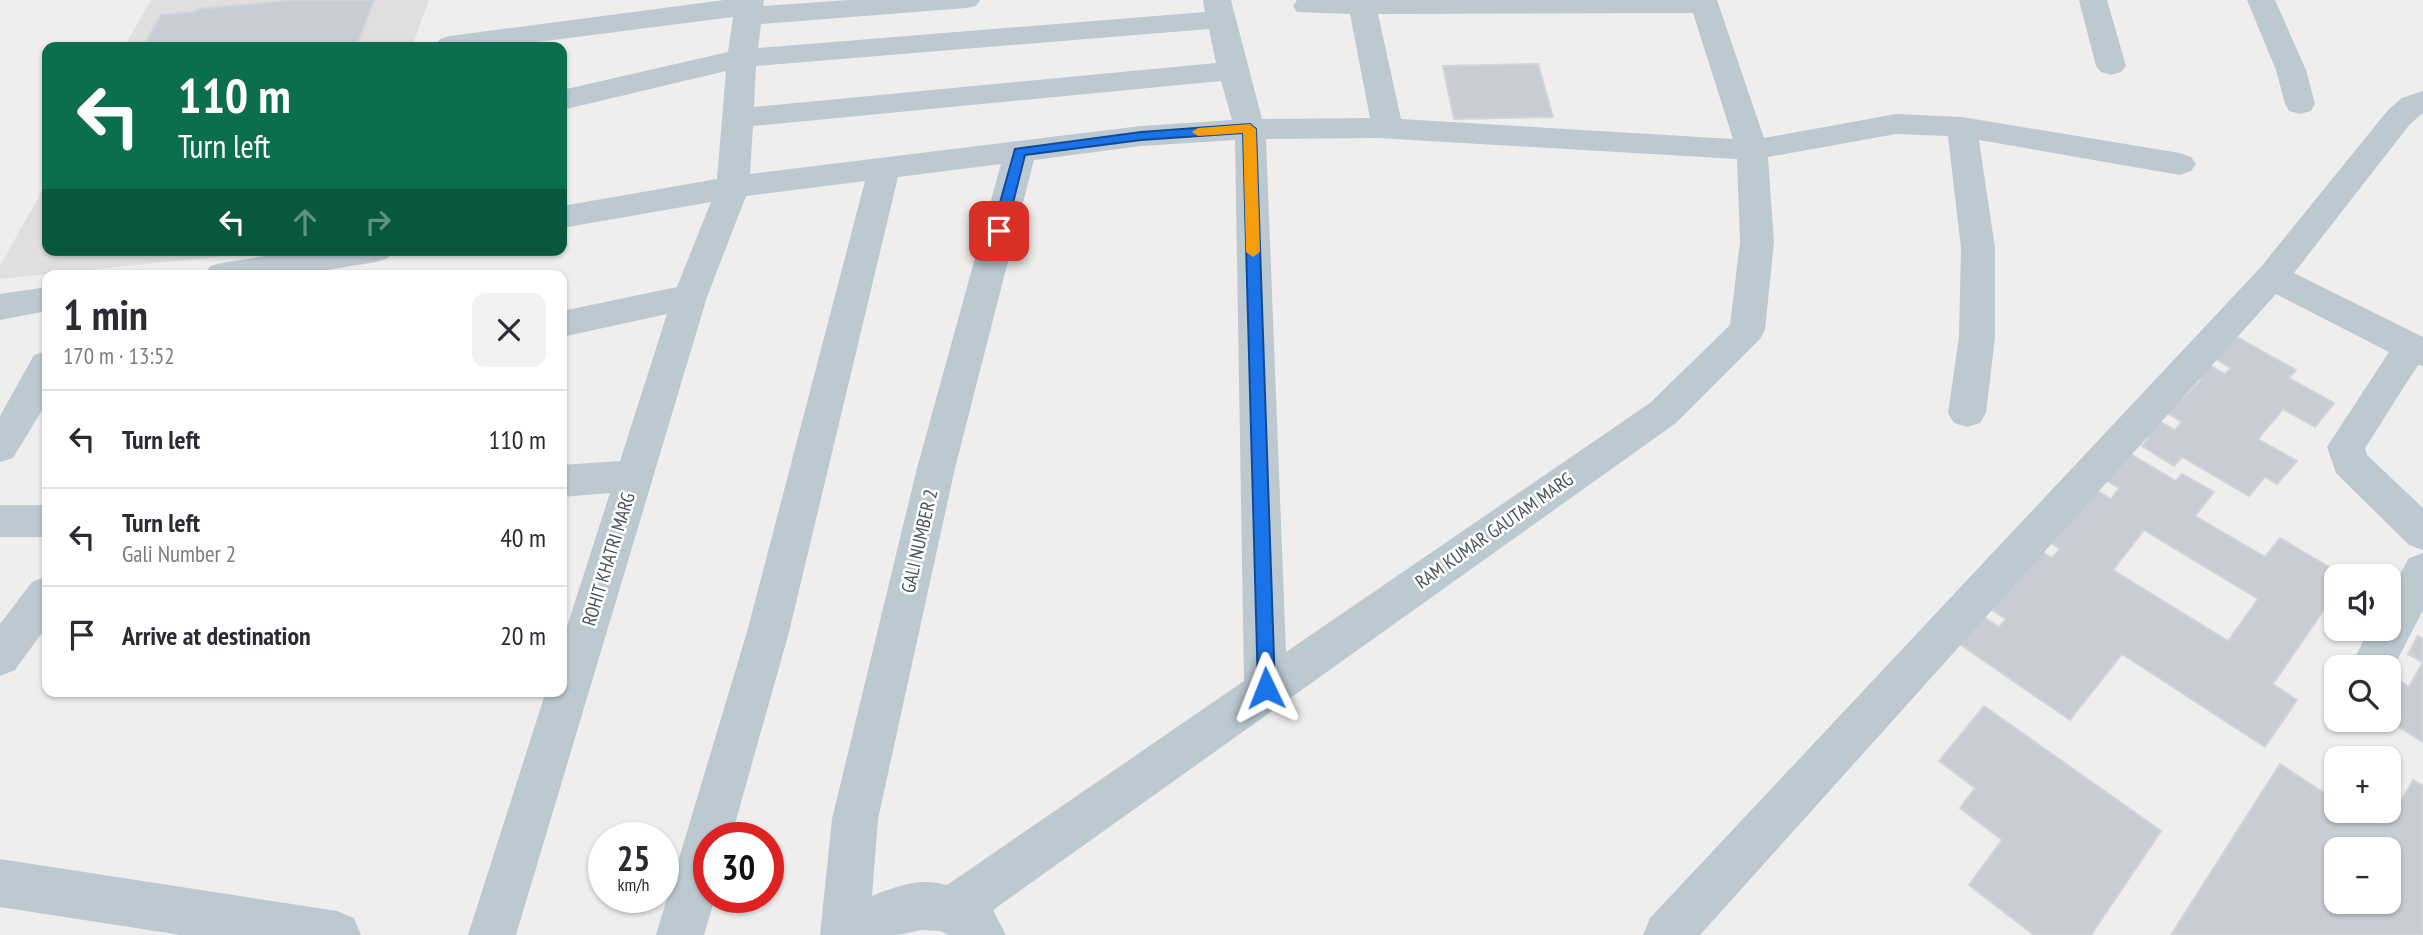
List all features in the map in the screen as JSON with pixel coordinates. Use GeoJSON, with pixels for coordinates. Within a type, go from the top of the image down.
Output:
{"type":"FeatureCollection","features":[{"type":"Feature","properties":{"kind":"street"},"geometry":{"type":"LineString","coordinates":[[474,42],[749,7],[967,0]]}},
{"type":"Feature","properties":{"kind":"street"},"geometry":{"type":"LineString","coordinates":[[2093,0],[2111,66]]}},
{"type":"Feature","properties":{"kind":"street"},"geometry":{"type":"LineString","coordinates":[[2261,0],[2291,70],[2300,104]]}},
{"type":"Feature","properties":{"kind":"street"},"geometry":{"type":"LineString","coordinates":[[1307,6],[1457,2],[1704,2]]}},
{"type":"Feature","properties":{"kind":"street","name":"RAM KUMAR GAUTAM MARG"},"geometry":{"type":"LineString","coordinates":[[968,923],[1266,688],[1663,413],[1747,330],[1757,242],[1752,150],[1704,2]]}},
{"type":"Feature","properties":{"kind":"street"},"geometry":{"type":"LineString","coordinates":[[1362,3],[1388,129]]}},
{"type":"Feature","properties":{"kind":"street","name":"ROHIT KHATRI MARG"},"geometry":{"type":"LineString","coordinates":[[567,690],[690,296],[733,187],[742,58],[749,7]]}},
{"type":"Feature","properties":{"kind":"street"},"geometry":{"type":"LineString","coordinates":[[567,99],[742,58],[1219,10],[1250,129],[1266,688]]}},
{"type":"Feature","properties":{"kind":"street"},"geometry":{"type":"LineString","coordinates":[[737,118],[1233,71]]}},
{"type":"Feature","properties":{"kind":"street"},"geometry":{"type":"LineString","coordinates":[[1667,935],[2272,276],[2399,117],[2413,105],[2423,101]]}},
{"type":"Feature","properties":{"kind":"street"},"geometry":{"type":"LineString","coordinates":[[567,216],[733,187],[1141,136],[1250,129],[1388,129],[1752,150],[1896,124],[1962,127],[2180,164]]}},
{"type":"Feature","properties":{"kind":"street"},"geometry":{"type":"LineString","coordinates":[[1962,127],[1978,248],[1976,337],[1967,413]]}},
{"type":"Feature","properties":{"kind":"street","name":"GALI NUMBER 2"},"geometry":{"type":"LineString","coordinates":[[844,935],[855,819],[936,468],[1020,152]]}},
{"type":"Feature","properties":{"kind":"street"},"geometry":{"type":"LineString","coordinates":[[680,935],[768,632],[884,169]]}},
{"type":"Feature","properties":{"kind":"street"},"geometry":{"type":"LineString","coordinates":[[253,270],[339,256]]}},
{"type":"Feature","properties":{"kind":"street"},"geometry":{"type":"LineString","coordinates":[[2272,276],[2417,350],[2346,447],[2350,462],[2409,513],[2423,533]]}},
{"type":"Feature","properties":{"kind":"street"},"geometry":{"type":"LineString","coordinates":[[567,323],[690,296]]}},
{"type":"Feature","properties":{"kind":"street"},"geometry":{"type":"LineString","coordinates":[[0,307],[42,300]]}},
{"type":"Feature","properties":{"kind":"street"},"geometry":{"type":"LineString","coordinates":[[18,420],[42,374]]}},
{"type":"Feature","properties":{"kind":"street"},"geometry":{"type":"LineString","coordinates":[[567,481],[633,475]]}},
{"type":"Feature","properties":{"kind":"street"},"geometry":{"type":"LineString","coordinates":[[0,521],[42,521]]}},
{"type":"Feature","properties":{"kind":"street"},"geometry":{"type":"LineString","coordinates":[[2377,655],[2423,570]]}},
{"type":"Feature","properties":{"kind":"street"},"geometry":{"type":"LineString","coordinates":[[0,657],[42,601]]}},
{"type":"Feature","properties":{"kind":"street","name":"ROHIT KHATRI MARG"},"geometry":{"type":"LineString","coordinates":[[492,935],[565,697]]}},
{"type":"Feature","properties":{"kind":"street"},"geometry":{"type":"LineString","coordinates":[[0,883],[289,931],[337,935]]}},
{"type":"Feature","properties":{"kind":"street"},"geometry":{"type":"LineString","coordinates":[[859,935],[892,912],[923,905],[968,923]]}},
{"type":"Feature","properties":{"kind":"shaded area"},"geometry":{"type":"Polygon","coordinates":[[[151,0],[429,0],[414,42],[127,42],[151,0]]]}},
{"type":"Feature","properties":{"kind":"shaded area"},"geometry":{"type":"Polygon","coordinates":[[[42,191],[42,256],[224,256],[88,270],[42,270],[42,275],[0,279],[0,266],[42,191]]]}},
{"type":"Feature","properties":{"kind":"building"},"geometry":{"type":"Polygon","coordinates":[[[297,0],[374,0],[358,42],[146,42],[161,15],[195,12],[198,9],[297,0]]]}},
{"type":"Feature","properties":{"kind":"building"},"geometry":{"type":"Polygon","coordinates":[[[1538,64],[1553,117],[1454,119],[1443,66],[1538,64]]]}},
{"type":"Feature","properties":{"kind":"building"},"geometry":{"type":"Polygon","coordinates":[[[2228,332],[2296,370],[2289,378],[2334,403],[2315,427],[2283,409],[2258,439],[2297,461],[2277,484],[2265,477],[2249,496],[2182,457],[2174,466],[2142,446],[2149,438],[2138,431],[2152,417],[2175,430],[2182,422],[2159,408],[2172,394],[2182,400],[2201,380],[2191,374],[2202,361],[2225,374],[2231,368],[2208,355],[2228,332]]]}},
{"type":"Feature","properties":{"kind":"building"},"geometry":{"type":"Polygon","coordinates":[[[2117,446],[2176,481],[2182,474],[2214,492],[2195,516],[2265,557],[2280,538],[2324,564],[2324,610],[2273,684],[2297,700],[2265,747],[2122,654],[2070,720],[1951,638],[1974,610],[1999,627],[2006,619],[1981,603],[2031,545],[2052,558],[2060,549],[2039,535],[2085,483],[2111,499],[2119,488],[2094,473],[2117,446]],[[2144,530],[2113,570],[2228,641],[2258,599],[2144,530]]]}},
{"type":"Feature","properties":{"kind":"building"},"geometry":{"type":"Polygon","coordinates":[[[2418,636],[2423,639],[2423,662],[2408,654],[2418,636]]]}},
{"type":"Feature","properties":{"kind":"building"},"geometry":{"type":"Polygon","coordinates":[[[2423,662],[2423,742],[2401,728],[2401,682],[2409,687],[2423,662]]]}},
{"type":"Feature","properties":{"kind":"building"},"geometry":{"type":"Polygon","coordinates":[[[1984,706],[2161,831],[2091,935],[2034,935],[1969,885],[2002,840],[1960,808],[1975,788],[1939,761],[1984,706]]]}},
{"type":"Feature","properties":{"kind":"building"},"geometry":{"type":"Polygon","coordinates":[[[2280,764],[2324,793],[2324,823],[2401,823],[2401,801],[2413,780],[2423,786],[2423,935],[2171,935],[2280,764]]]}},
{"type":"Feature","properties":{"kind":"slow traffic"},"geometry":{"type":"LineString","coordinates":[[1198,132],[1250,129],[1253,252]]}},
{"type":"Feature","properties":{"kind":"route"},"geometry":{"type":"LineString","coordinates":[[999,231],[1020,152],[1141,136],[1250,129],[1266,688]]}}]}
